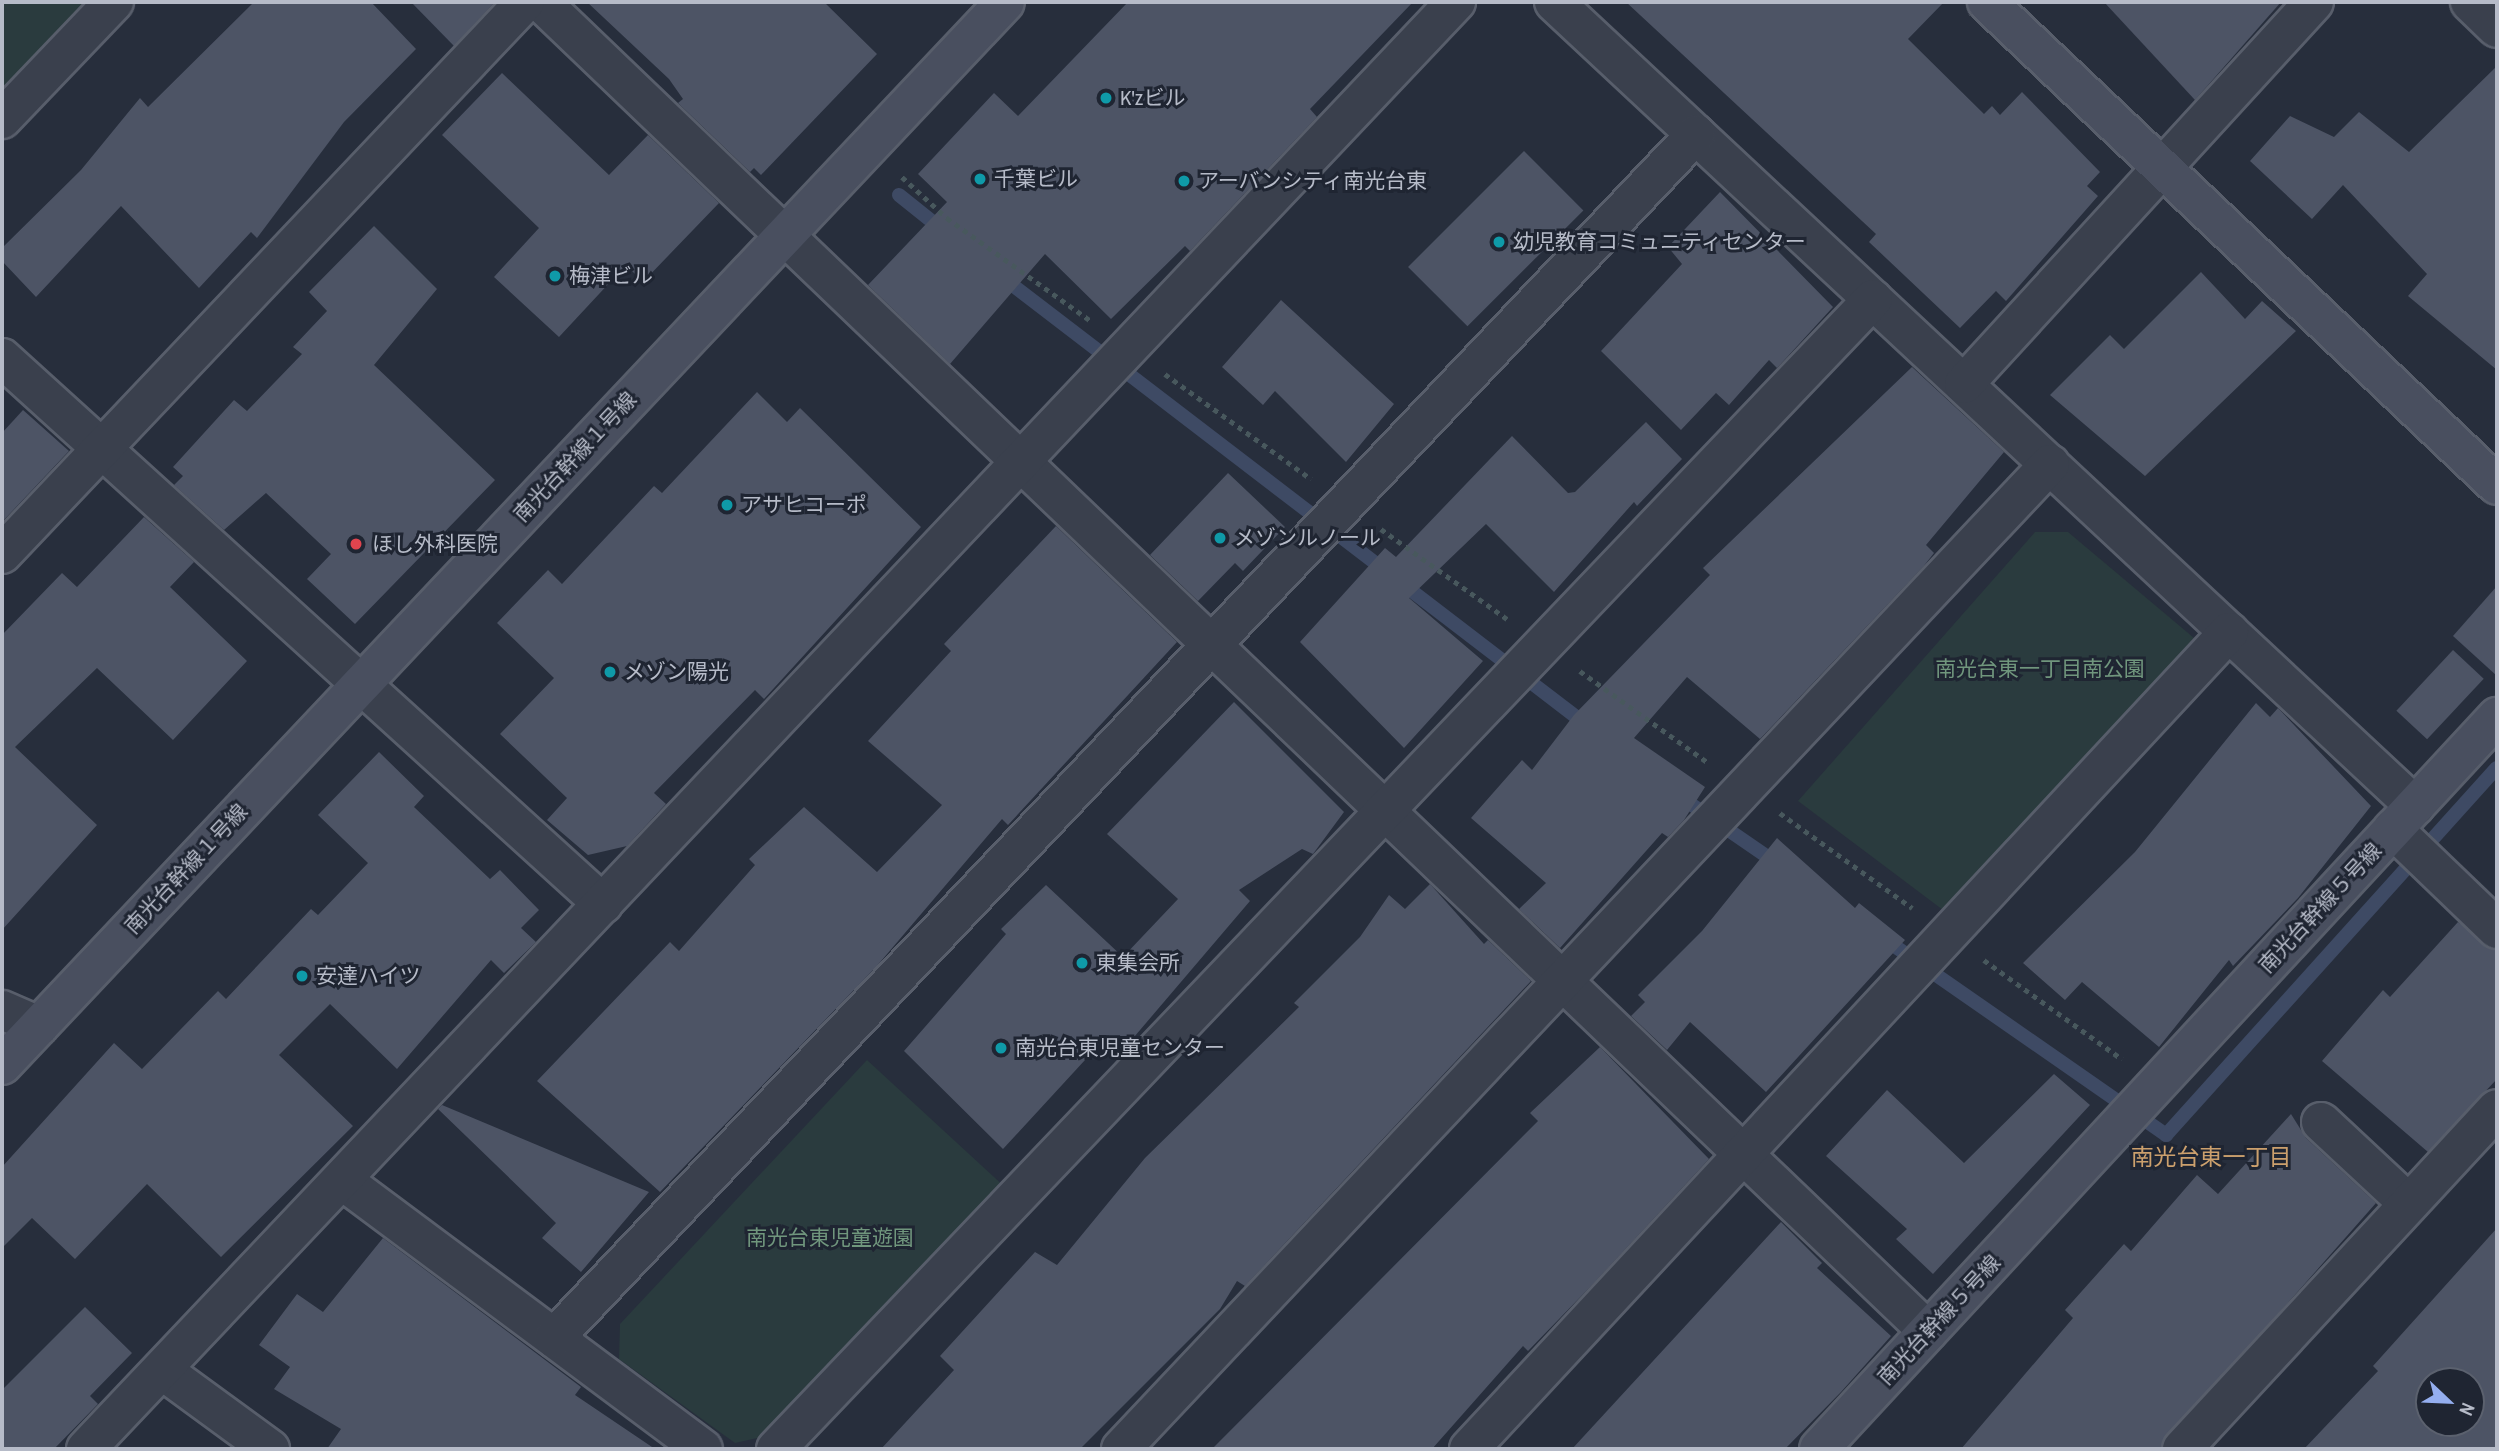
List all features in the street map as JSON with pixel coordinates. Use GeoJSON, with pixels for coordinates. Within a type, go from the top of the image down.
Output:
{"type":"FeatureCollection","features":[{"type":"Feature","properties":{"kind":"street"},"geometry":{"type":"LineString","coordinates":[[2,119],[114,2]]}},
{"type":"Feature","properties":{"kind":"street"},"geometry":{"type":"LineString","coordinates":[[2,554],[525,2]]}},
{"type":"Feature","properties":{"kind":"street"},"geometry":{"type":"LineString","coordinates":[[541,2],[1928,1331]]}},
{"type":"Feature","properties":{"kind":"street","name":"南光台幹線１号線"},"geometry":{"type":"LineString","coordinates":[[2,1065],[1005,2]]}},
{"type":"Feature","properties":{"kind":"street"},"geometry":{"type":"LineString","coordinates":[[86,1449],[1456,2]]}},
{"type":"Feature","properties":{"kind":"street"},"geometry":{"type":"LineString","coordinates":[[1554,2],[2229,632],[2406,827],[2442,877],[2497,929]]}},
{"type":"Feature","properties":{"kind":"street"},"geometry":{"type":"LineString","coordinates":[[1987,2],[2497,485]]}},
{"type":"Feature","properties":{"kind":"street"},"geometry":{"type":"LineString","coordinates":[[1964,384],[2314,2]]}},
{"type":"Feature","properties":{"kind":"street"},"geometry":{"type":"LineString","coordinates":[[2470,2],[2497,28]]}},
{"type":"Feature","properties":{"kind":"street"},"geometry":{"type":"LineString","coordinates":[[554,1338],[1696,134]]}},
{"type":"Feature","properties":{"kind":"street"},"geometry":{"type":"LineString","coordinates":[[776,1449],[1872,299]]}},
{"type":"Feature","properties":{"kind":"street"},"geometry":{"type":"LineString","coordinates":[[2,358],[603,904]]}},
{"type":"Feature","properties":{"kind":"street"},"geometry":{"type":"LineString","coordinates":[[1121,1449],[2050,464]]}},
{"type":"Feature","properties":{"kind":"street"},"geometry":{"type":"LineString","coordinates":[[1469,1449],[2229,632]]}},
{"type":"Feature","properties":{"kind":"street","name":"南光台幹線５号線"},"geometry":{"type":"LineString","coordinates":[[1819,1449],[2143,1099],[2406,827],[2497,717]]}},
{"type":"Feature","properties":{"kind":"street"},"geometry":{"type":"LineString","coordinates":[[2,1010],[39,1026]]}},
{"type":"Feature","properties":{"kind":"street"},"geometry":{"type":"LineString","coordinates":[[2182,1449],[2497,1109]]}},
{"type":"Feature","properties":{"kind":"street"},"geometry":{"type":"LineString","coordinates":[[2321,1122],[2408,1203]]}},
{"type":"Feature","properties":{"kind":"street"},"geometry":{"type":"LineString","coordinates":[[342,1180],[703,1449]]}},
{"type":"Feature","properties":{"kind":"street"},"geometry":{"type":"LineString","coordinates":[[162,1370],[270,1449]]}},
{"type":"Feature","properties":{"kind":"green space"},"geometry":{"type":"Polygon","coordinates":[[[2,2],[94,2],[2,98],[2,2]]]}},
{"type":"Feature","properties":{"kind":"green space","name":"南光台東一丁目南公園"},"geometry":{"type":"Polygon","coordinates":[[[2035,532],[2068,532],[2194,638],[1947,913],[1798,801],[2035,532]]]}},
{"type":"Feature","properties":{"kind":"green space","name":"南光台東児童遊園"},"geometry":{"type":"Polygon","coordinates":[[[867,1060],[1007,1189],[775,1434],[735,1443],[619,1359],[620,1324],[867,1060]]]}},
{"type":"Feature","properties":{"kind":"building"},"geometry":{"type":"Polygon","coordinates":[[[254,2],[371,2],[416,49],[344,122],[257,238],[251,232],[199,288],[121,206],[36,297],[2,261],[2,248],[81,170],[140,98],[148,107],[254,2]]]}},
{"type":"Feature","properties":{"kind":"building"},"geometry":{"type":"Polygon","coordinates":[[[411,2],[495,2],[454,46],[411,2]]]}},
{"type":"Feature","properties":{"kind":"building"},"geometry":{"type":"Polygon","coordinates":[[[587,2],[824,2],[877,54],[761,175],[754,168],[750,172],[678,103],[683,99],[669,79],[587,2]]]}},
{"type":"Feature","properties":{"kind":"building"},"geometry":{"type":"Polygon","coordinates":[[[1128,2],[1413,2],[1310,109],[1317,117],[1190,251],[1185,246],[1111,319],[1045,254],[950,364],[868,285],[947,202],[918,174],[994,93],[1018,116],[1128,2]]]}},
{"type":"Feature","properties":{"kind":"building"},"geometry":{"type":"Polygon","coordinates":[[[1626,2],[1944,2],[1908,39],[1984,114],[1992,106],[2000,115],[2022,92],[2100,172],[2087,186],[2098,196],[2006,301],[1996,291],[1960,328],[1869,242],[1876,234],[1626,2]]]}},
{"type":"Feature","properties":{"kind":"building"},"geometry":{"type":"Polygon","coordinates":[[[2104,2],[2281,2],[2195,100],[2104,2]]]}},
{"type":"Feature","properties":{"kind":"building"},"geometry":{"type":"Polygon","coordinates":[[[2497,66],[2497,370],[2408,296],[2427,274],[2343,185],[2312,219],[2250,161],[2290,116],[2334,137],[2359,112],[2409,152],[2497,66]]]}},
{"type":"Feature","properties":{"kind":"building"},"geometry":{"type":"Polygon","coordinates":[[[502,73],[609,175],[648,135],[719,203],[643,282],[626,265],[559,337],[494,277],[539,228],[442,135],[502,73]]]}},
{"type":"Feature","properties":{"kind":"building","name":"幼児教育コミュニティセンター"},"geometry":{"type":"Polygon","coordinates":[[[1524,151],[1583,210],[1467,326],[1408,267],[1524,151]]]}},
{"type":"Feature","properties":{"kind":"building"},"geometry":{"type":"Polygon","coordinates":[[[1720,192],[1833,307],[1777,368],[1769,360],[1729,405],[1716,393],[1681,430],[1601,351],[1682,264],[1668,247],[1720,192]]]}},
{"type":"Feature","properties":{"kind":"building"},"geometry":{"type":"Polygon","coordinates":[[[374,226],[437,289],[374,365],[495,480],[355,624],[307,579],[331,554],[266,493],[224,530],[174,485],[183,476],[173,467],[234,400],[247,411],[302,354],[293,347],[327,311],[309,292],[374,226]]]}},
{"type":"Feature","properties":{"kind":"building"},"geometry":{"type":"Polygon","coordinates":[[[2201,272],[2245,319],[2262,301],[2296,331],[2145,476],[2050,395],[2110,335],[2124,349],[2201,272]]]}},
{"type":"Feature","properties":{"kind":"building"},"geometry":{"type":"Polygon","coordinates":[[[1281,300],[1394,404],[1346,462],[1275,391],[1263,405],[1222,367],[1281,300]]]}},
{"type":"Feature","properties":{"kind":"building"},"geometry":{"type":"Polygon","coordinates":[[[1912,367],[2004,452],[1926,545],[1934,553],[1923,567],[1760,739],[1687,677],[1634,738],[1705,787],[1684,820],[1668,837],[1662,833],[1560,948],[1519,909],[1546,883],[1471,818],[1522,760],[1532,770],[1574,715],[1710,575],[1703,568],[1912,367]]]}},
{"type":"Feature","properties":{"kind":"building"},"geometry":{"type":"Polygon","coordinates":[[[757,392],[787,422],[800,408],[921,527],[764,699],[755,690],[654,793],[666,804],[627,846],[588,855],[547,820],[567,798],[500,734],[554,678],[497,623],[548,570],[562,584],[654,486],[662,493],[757,392]]]}},
{"type":"Feature","properties":{"kind":"building"},"geometry":{"type":"Polygon","coordinates":[[[23,410],[69,451],[2,522],[2,433],[23,410]]]}},
{"type":"Feature","properties":{"kind":"building"},"geometry":{"type":"Polygon","coordinates":[[[1646,422],[1682,459],[1637,506],[1634,502],[1554,592],[1486,524],[1409,598],[1483,661],[1404,748],[1300,642],[1385,548],[1396,557],[1512,436],[1568,493],[1575,492],[1646,422]]]}},
{"type":"Feature","properties":{"kind":"building","name":"メゾンルノール"},"geometry":{"type":"Polygon","coordinates":[[[1228,473],[1285,527],[1243,571],[1235,563],[1198,601],[1150,555],[1228,473]]]}},
{"type":"Feature","properties":{"kind":"building"},"geometry":{"type":"Polygon","coordinates":[[[144,517],[194,562],[170,587],[247,661],[173,740],[97,668],[15,747],[97,825],[2,930],[2,635],[62,573],[77,587],[144,517]]]}},
{"type":"Feature","properties":{"kind":"building"},"geometry":{"type":"Polygon","coordinates":[[[1056,526],[1177,642],[1008,825],[1002,819],[876,967],[660,1192],[537,1081],[670,942],[679,951],[755,865],[749,859],[804,807],[877,872],[942,805],[868,741],[951,651],[944,644],[1056,526]]]}},
{"type":"Feature","properties":{"kind":"building"},"geometry":{"type":"Polygon","coordinates":[[[2497,586],[2497,676],[2453,636],[2497,586]]]}},
{"type":"Feature","properties":{"kind":"building"},"geometry":{"type":"Polygon","coordinates":[[[2453,650],[2484,679],[2427,739],[2396,711],[2453,650]]]}},
{"type":"Feature","properties":{"kind":"building"},"geometry":{"type":"Polygon","coordinates":[[[1234,702],[1344,812],[1313,854],[1302,849],[1239,890],[1250,901],[1123,1050],[1108,1035],[1003,1149],[904,1051],[1006,934],[1001,929],[1046,885],[1123,957],[1178,899],[1107,834],[1234,702]]]}},
{"type":"Feature","properties":{"kind":"building"},"geometry":{"type":"Polygon","coordinates":[[[2256,703],[2270,717],[2278,708],[2371,806],[2298,898],[2233,966],[2229,960],[2159,1047],[2082,982],[2065,1000],[2023,963],[2135,852],[2256,703]]]}},
{"type":"Feature","properties":{"kind":"building"},"geometry":{"type":"Polygon","coordinates":[[[379,752],[424,796],[414,807],[490,879],[500,870],[539,910],[521,928],[536,942],[504,973],[491,960],[397,1069],[330,1004],[279,1055],[353,1126],[221,1257],[147,1184],[75,1259],[32,1218],[2,1248],[2,1167],[114,1043],[142,1069],[218,991],[226,999],[311,909],[318,915],[368,863],[318,815],[379,752]]]}},
{"type":"Feature","properties":{"kind":"building"},"geometry":{"type":"Polygon","coordinates":[[[1777,838],[1855,908],[1859,903],[1905,940],[1766,1092],[1690,1022],[1667,1050],[1631,1016],[1645,1002],[1638,995],[1702,931],[1777,838]]]}},
{"type":"Feature","properties":{"kind":"building"},"geometry":{"type":"Polygon","coordinates":[[[1430,884],[1484,944],[1488,940],[1531,981],[1245,1286],[1237,1281],[1220,1309],[1080,1449],[881,1449],[954,1370],[940,1356],[1035,1252],[1057,1265],[1145,1158],[1299,1007],[1294,1003],[1360,937],[1389,895],[1405,909],[1430,884]]]}},
{"type":"Feature","properties":{"kind":"building"},"geometry":{"type":"Polygon","coordinates":[[[2458,922],[2497,950],[2497,1079],[2428,1152],[2322,1061],[2383,990],[2390,997],[2458,922]]]}},
{"type":"Feature","properties":{"kind":"building"},"geometry":{"type":"Polygon","coordinates":[[[1600,1047],[1709,1159],[1593,1284],[1528,1351],[1523,1346],[1432,1449],[1212,1449],[1538,1121],[1530,1113],[1600,1047]]]}},
{"type":"Feature","properties":{"kind":"building"},"geometry":{"type":"Polygon","coordinates":[[[2054,1074],[2090,1105],[1933,1274],[1896,1239],[1907,1229],[1826,1156],[1887,1090],[1964,1163],[2054,1074]]]}},
{"type":"Feature","properties":{"kind":"building"},"geometry":{"type":"Polygon","coordinates":[[[442,1105],[649,1192],[581,1272],[542,1238],[556,1223],[438,1109],[442,1105]]]}},
{"type":"Feature","properties":{"kind":"building"},"geometry":{"type":"Polygon","coordinates":[[[2291,1114],[2306,1138],[2376,1203],[2159,1449],[1961,1449],[2073,1318],[2065,1310],[2124,1244],[2131,1251],[2197,1175],[2218,1194],[2291,1114]]]}},
{"type":"Feature","properties":{"kind":"building"},"geometry":{"type":"Polygon","coordinates":[[[1781,1222],[1822,1263],[1817,1268],[1891,1336],[1841,1392],[1785,1449],[1572,1449],[1781,1222]]]}},
{"type":"Feature","properties":{"kind":"building"},"geometry":{"type":"Polygon","coordinates":[[[2497,1228],[2497,1449],[2304,1449],[2378,1371],[2373,1366],[2497,1228]]]}},
{"type":"Feature","properties":{"kind":"building"},"geometry":{"type":"Polygon","coordinates":[[[383,1238],[581,1387],[575,1395],[655,1449],[327,1449],[341,1429],[274,1389],[290,1367],[259,1345],[297,1294],[323,1312],[383,1238]]]}},
{"type":"Feature","properties":{"kind":"building"},"geometry":{"type":"Polygon","coordinates":[[[85,1307],[132,1353],[90,1396],[98,1404],[54,1449],[2,1449],[2,1390],[85,1307]]]}},
{"type":"Feature","properties":{"kind":"waterway"},"geometry":{"type":"LineString","coordinates":[[899,195],[944,231]]}},
{"type":"Feature","properties":{"kind":"waterway"},"geometry":{"type":"LineString","coordinates":[[1002,277],[1588,726]]}},
{"type":"Feature","properties":{"kind":"waterway"},"geometry":{"type":"LineString","coordinates":[[1883,938],[2166,1135],[2497,768]]}},
{"type":"Feature","properties":{"kind":"waterway"},"geometry":{"type":"LineString","coordinates":[[1679,796],[1778,864]]}},
{"type":"Feature","properties":{"kind":"place","name":"K'zビル"},"geometry":{"type":"Point","coordinates":[1106,98]}},
{"type":"Feature","properties":{"kind":"place","name":"千葉ビル"},"geometry":{"type":"Point","coordinates":[980,179]}},
{"type":"Feature","properties":{"kind":"place","name":"アーバンシティ南光台東"},"geometry":{"type":"Point","coordinates":[1184,181]}},
{"type":"Feature","properties":{"kind":"place","name":"幼児教育コミュニティセンター"},"geometry":{"type":"Point","coordinates":[1499,242]}},
{"type":"Feature","properties":{"kind":"place","name":"梅津ビル"},"geometry":{"type":"Point","coordinates":[555,276]}},
{"type":"Feature","properties":{"kind":"place","name":"アサヒコーポ"},"geometry":{"type":"Point","coordinates":[727,505]}},
{"type":"Feature","properties":{"kind":"place","name":"メゾンルノール"},"geometry":{"type":"Point","coordinates":[1220,538]}},
{"type":"Feature","properties":{"kind":"place","name":"ほし外科医院"},"geometry":{"type":"Point","coordinates":[356,544]}},
{"type":"Feature","properties":{"kind":"place","name":"メゾン陽光"},"geometry":{"type":"Point","coordinates":[610,672]}},
{"type":"Feature","properties":{"kind":"place","name":"東集会所"},"geometry":{"type":"Point","coordinates":[1082,963]}},
{"type":"Feature","properties":{"kind":"place","name":"安達ハイツ"},"geometry":{"type":"Point","coordinates":[302,976]}},
{"type":"Feature","properties":{"kind":"place","name":"南光台東児童センター"},"geometry":{"type":"Point","coordinates":[1001,1048]}},
{"type":"Feature","properties":{"kind":"district","name":"南光台東一丁目"},"geometry":{"type":"Point","coordinates":[2211,1157]}}]}
